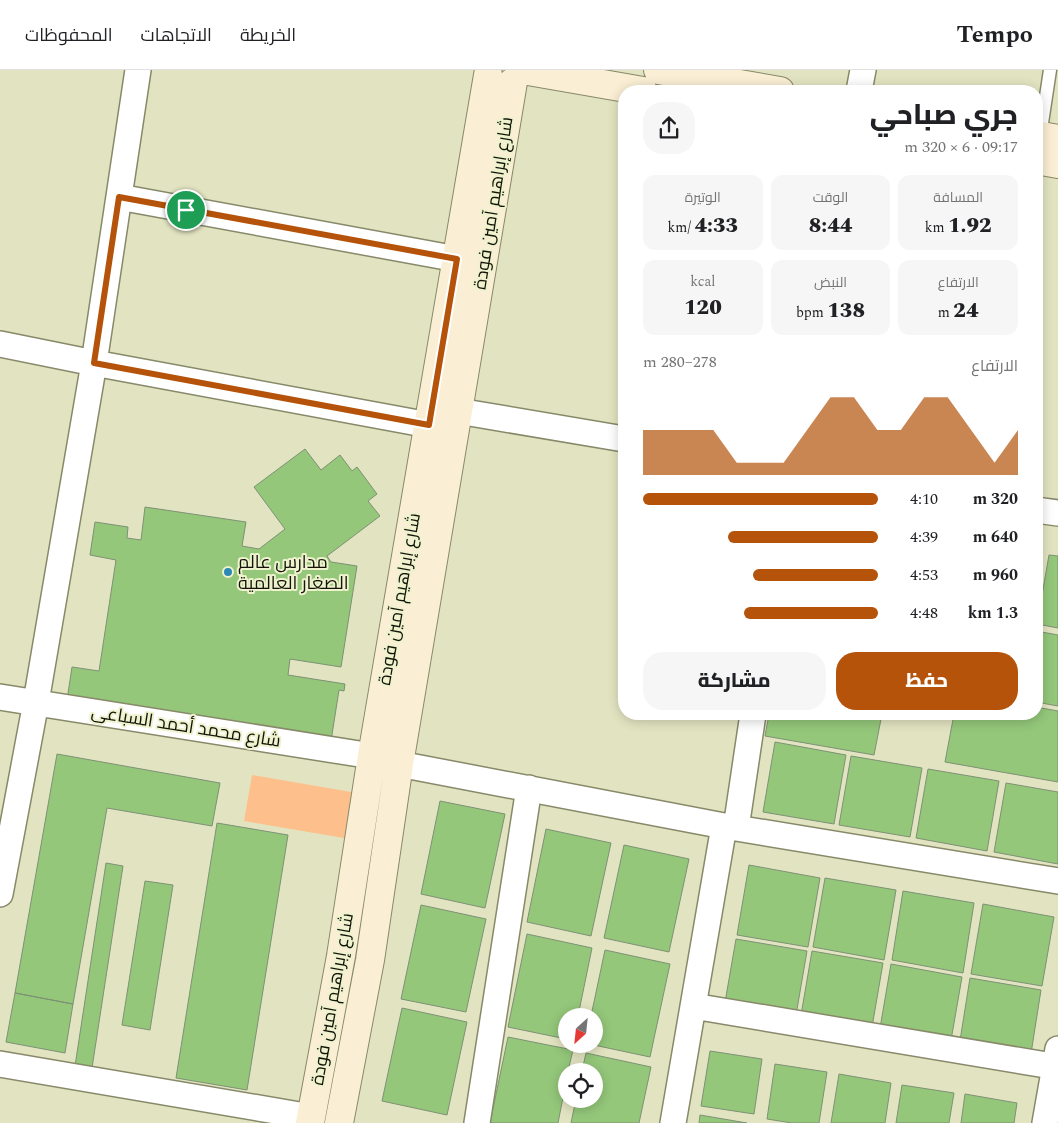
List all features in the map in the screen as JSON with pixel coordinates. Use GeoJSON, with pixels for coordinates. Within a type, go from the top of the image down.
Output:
{"type":"FeatureCollection","features":[{"type":"Feature","properties":{"kind":"street"},"geometry":{"type":"LineString","coordinates":[[0,892],[36,702],[94,363],[138,70]]}},
{"type":"Feature","properties":{"kind":"street"},"geometry":{"type":"LineString","coordinates":[[658,70],[745,85]]}},
{"type":"Feature","properties":{"kind":"street"},"geometry":{"type":"LineString","coordinates":[[860,85],[863,70]]}},
{"type":"Feature","properties":{"kind":"street"},"geometry":{"type":"LineString","coordinates":[[508,74],[618,88]]}},
{"type":"Feature","properties":{"kind":"street","name":"شارع إبراهيم آمين فودة"},"geometry":{"type":"LineString","coordinates":[[310,1120],[341,956],[372,756],[457,259],[508,74]]}},
{"type":"Feature","properties":{"kind":"street","name":"شارع إبراهيم آمين فودة"},"geometry":{"type":"LineString","coordinates":[[340,1123],[370,960],[399,764],[458,411],[508,74]]}},
{"type":"Feature","properties":{"kind":"street"},"geometry":{"type":"LineString","coordinates":[[1043,142],[1058,164]]}},
{"type":"Feature","properties":{"kind":"street"},"geometry":{"type":"LineString","coordinates":[[119,197],[457,259]]}},
{"type":"Feature","properties":{"kind":"street"},"geometry":{"type":"LineString","coordinates":[[0,344],[429,425]]}},
{"type":"Feature","properties":{"kind":"street"},"geometry":{"type":"LineString","coordinates":[[458,411],[618,438]]}},
{"type":"Feature","properties":{"kind":"street"},"geometry":{"type":"LineString","coordinates":[[1043,511],[1058,513]]}},
{"type":"Feature","properties":{"kind":"street","name":"شارع محمد أحمد السباعى"},"geometry":{"type":"LineString","coordinates":[[0,697],[372,756]]}},
{"type":"Feature","properties":{"kind":"street"},"geometry":{"type":"LineString","coordinates":[[673,1123],[693,1006],[753,720]]}},
{"type":"Feature","properties":{"kind":"street"},"geometry":{"type":"LineString","coordinates":[[399,764],[730,827],[1058,881]]}},
{"type":"Feature","properties":{"kind":"street"},"geometry":{"type":"LineString","coordinates":[[477,1123],[529,788]]}},
{"type":"Feature","properties":{"kind":"street"},"geometry":{"type":"LineString","coordinates":[[341,956],[370,960]]}},
{"type":"Feature","properties":{"kind":"street"},"geometry":{"type":"LineString","coordinates":[[693,1006],[1057,1061],[1045,1123]]}},
{"type":"Feature","properties":{"kind":"street"},"geometry":{"type":"LineString","coordinates":[[0,1064],[310,1120]]}},
{"type":"Feature","properties":{"kind":"lane"},"geometry":{"type":"LineString","coordinates":[[1043,142],[1050,70]]}},
{"type":"Feature","properties":{"kind":"shaded area"},"geometry":{"type":"Polygon","coordinates":[[[252,775],[363,794],[355,840],[244,821],[252,775]]]}},
{"type":"Feature","properties":{"kind":"building"},"geometry":{"type":"Polygon","coordinates":[[[305,449],[321,470],[340,455],[352,471],[357,467],[377,494],[368,501],[380,516],[327,556],[331,562],[357,566],[341,667],[290,659],[288,675],[345,684],[344,691],[339,690],[331,741],[67,700],[72,667],[99,671],[116,560],[90,555],[95,522],[128,527],[127,538],[141,540],[145,507],[246,522],[242,546],[259,549],[285,529],[254,487],[305,449]]]}},
{"type":"Feature","properties":{"kind":"building"},"geometry":{"type":"Polygon","coordinates":[[[1049,555],[1058,556],[1058,628],[1043,625],[1043,590],[1049,555]]]}},
{"type":"Feature","properties":{"kind":"building"},"geometry":{"type":"Polygon","coordinates":[[[1043,632],[1058,635],[1058,706],[1043,703],[1043,632]]]}},
{"type":"Feature","properties":{"kind":"building"},"geometry":{"type":"Polygon","coordinates":[[[1043,708],[1058,711],[1058,782],[945,762],[953,720],[1043,720],[1043,708]]]}},
{"type":"Feature","properties":{"kind":"building"},"geometry":{"type":"Polygon","coordinates":[[[768,720],[881,720],[874,755],[765,736],[768,720]]]}},
{"type":"Feature","properties":{"kind":"building"},"geometry":{"type":"Polygon","coordinates":[[[775,742],[846,755],[834,824],[763,812],[775,742]]]}},
{"type":"Feature","properties":{"kind":"building"},"geometry":{"type":"Polygon","coordinates":[[[57,754],[220,783],[212,826],[107,808],[73,1004],[15,993],[57,754]]]}},
{"type":"Feature","properties":{"kind":"building"},"geometry":{"type":"Polygon","coordinates":[[[851,756],[922,768],[910,837],[839,825],[851,756]]]}},
{"type":"Feature","properties":{"kind":"building"},"geometry":{"type":"Polygon","coordinates":[[[928,769],[999,781],[987,851],[916,838],[928,769]]]}},
{"type":"Feature","properties":{"kind":"building"},"geometry":{"type":"Polygon","coordinates":[[[1006,783],[1058,792],[1058,864],[994,852],[1006,783]]]}},
{"type":"Feature","properties":{"kind":"building"},"geometry":{"type":"Polygon","coordinates":[[[440,801],[505,814],[485,908],[421,894],[440,801]]]}},
{"type":"Feature","properties":{"kind":"building"},"geometry":{"type":"Polygon","coordinates":[[[217,823],[288,835],[247,1090],[176,1078],[217,823]]]}},
{"type":"Feature","properties":{"kind":"building"},"geometry":{"type":"Polygon","coordinates":[[[546,829],[611,843],[591,936],[527,922],[546,829]]]}},
{"type":"Feature","properties":{"kind":"building"},"geometry":{"type":"Polygon","coordinates":[[[624,845],[689,859],[669,952],[604,938],[624,845]]]}},
{"type":"Feature","properties":{"kind":"building"},"geometry":{"type":"Polygon","coordinates":[[[106,863],[123,866],[92,1068],[75,1066],[106,863]]]}},
{"type":"Feature","properties":{"kind":"building"},"geometry":{"type":"Polygon","coordinates":[[[749,865],[820,878],[808,947],[737,935],[749,865]]]}},
{"type":"Feature","properties":{"kind":"building"},"geometry":{"type":"Polygon","coordinates":[[[825,878],[896,890],[884,960],[813,947],[825,878]]]}},
{"type":"Feature","properties":{"kind":"building"},"geometry":{"type":"Polygon","coordinates":[[[145,881],[173,885],[150,1030],[122,1025],[145,881]]]}},
{"type":"Feature","properties":{"kind":"building"},"geometry":{"type":"Polygon","coordinates":[[[903,891],[974,903],[963,973],[892,960],[903,891]]]}},
{"type":"Feature","properties":{"kind":"building"},"geometry":{"type":"Polygon","coordinates":[[[983,904],[1054,917],[1042,986],[971,974],[983,904]]]}},
{"type":"Feature","properties":{"kind":"building"},"geometry":{"type":"Polygon","coordinates":[[[421,905],[486,919],[466,1012],[401,999],[421,905]]]}},
{"type":"Feature","properties":{"kind":"building"},"geometry":{"type":"Polygon","coordinates":[[[527,934],[592,948],[580,1008],[558,1008],[558,1037],[508,1027],[527,934]]]}},
{"type":"Feature","properties":{"kind":"building"},"geometry":{"type":"Polygon","coordinates":[[[736,939],[807,951],[795,1021],[724,1008],[736,939]]]}},
{"type":"Feature","properties":{"kind":"building"},"geometry":{"type":"Polygon","coordinates":[[[605,950],[670,964],[650,1057],[603,1047],[603,1008],[593,1008],[605,950]]]}},
{"type":"Feature","properties":{"kind":"building"},"geometry":{"type":"Polygon","coordinates":[[[812,951],[883,963],[871,1033],[800,1021],[812,951]]]}},
{"type":"Feature","properties":{"kind":"building"},"geometry":{"type":"Polygon","coordinates":[[[891,964],[962,977],[950,1046],[879,1034],[891,964]]]}},
{"type":"Feature","properties":{"kind":"building"},"geometry":{"type":"Polygon","coordinates":[[[970,978],[1041,990],[1030,1060],[959,1047],[970,978]]]}},
{"type":"Feature","properties":{"kind":"building"},"geometry":{"type":"Polygon","coordinates":[[[15,993],[73,1004],[65,1053],[6,1042],[15,993]]]}},
{"type":"Feature","properties":{"kind":"building"},"geometry":{"type":"Polygon","coordinates":[[[402,1008],[467,1022],[447,1115],[382,1101],[402,1008]]]}},
{"type":"Feature","properties":{"kind":"building"},"geometry":{"type":"Polygon","coordinates":[[[508,1037],[558,1047],[558,1053],[572,1053],[570,1063],[558,1063],[558,1108],[561,1108],[558,1123],[490,1123],[508,1037]]]}},
{"type":"Feature","properties":{"kind":"building"},"geometry":{"type":"Polygon","coordinates":[[[710,1051],[762,1059],[754,1114],[701,1106],[710,1051]]]}},
{"type":"Feature","properties":{"kind":"building"},"geometry":{"type":"Polygon","coordinates":[[[586,1053],[651,1067],[639,1123],[571,1123],[574,1108],[603,1108],[603,1063],[584,1063],[586,1053]]]}},
{"type":"Feature","properties":{"kind":"building"},"geometry":{"type":"Polygon","coordinates":[[[775,1064],[827,1072],[819,1123],[792,1123],[767,1119],[775,1064]]]}},
{"type":"Feature","properties":{"kind":"building"},"geometry":{"type":"Polygon","coordinates":[[[839,1074],[891,1083],[885,1123],[831,1123],[839,1074]]]}},
{"type":"Feature","properties":{"kind":"building"},"geometry":{"type":"Polygon","coordinates":[[[902,1085],[954,1093],[949,1123],[896,1123],[902,1085]]]}},
{"type":"Feature","properties":{"kind":"building"},"geometry":{"type":"Polygon","coordinates":[[[965,1094],[1017,1103],[1014,1123],[961,1123],[965,1094]]]}},
{"type":"Feature","properties":{"kind":"building"},"geometry":{"type":"Polygon","coordinates":[[[700,1115],[747,1123],[699,1123],[700,1115]]]}},
{"type":"Feature","properties":{"kind":"place","name":"مدارس عالم الصغار العالمية"},"geometry":{"type":"Point","coordinates":[228,572]}},
{"type":"Feature","properties":{"kind":"route"},"geometry":{"type":"LineString","coordinates":[[119,197],[186,210],[457,259],[429,425],[94,363],[119,197]]}}]}
